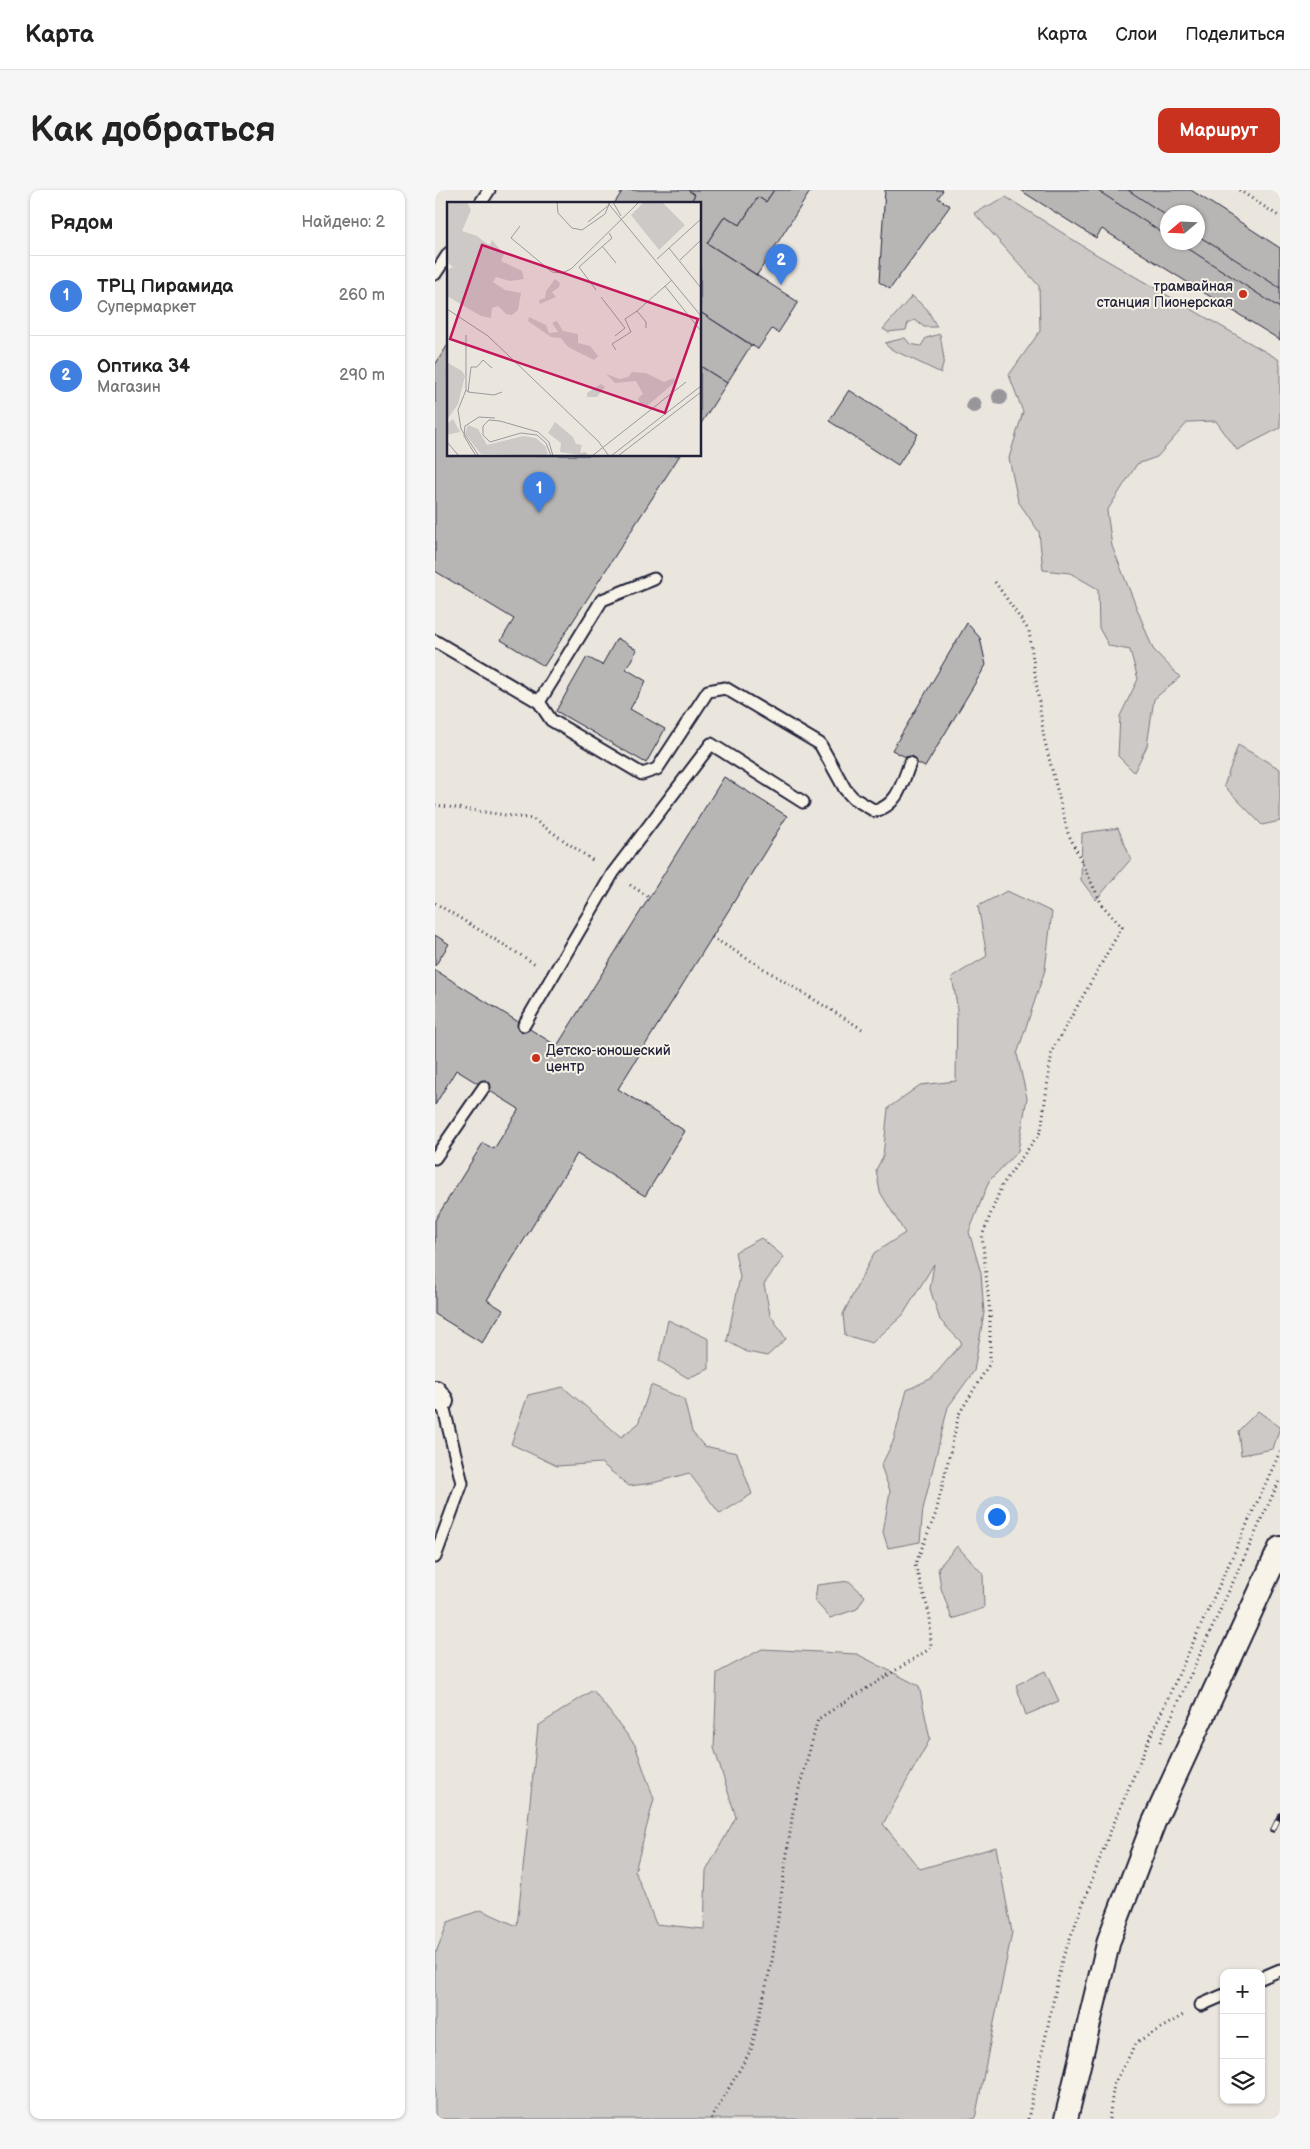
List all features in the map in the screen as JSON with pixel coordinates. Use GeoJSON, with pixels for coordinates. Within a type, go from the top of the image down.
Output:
{"type":"FeatureCollection","features":[{"type":"Feature","properties":{"kind":"street"},"geometry":{"type":"LineString","coordinates":[[1066,2119],[1109,1940],[1154,1822],[1280,1548]]}},
{"type":"Feature","properties":{"kind":"lane"},"geometry":{"type":"LineString","coordinates":[[481,202],[489,190]]}},
{"type":"Feature","properties":{"kind":"lane"},"geometry":{"type":"LineString","coordinates":[[435,274],[447,256]]}},
{"type":"Feature","properties":{"kind":"lane"},"geometry":{"type":"LineString","coordinates":[[539,702],[602,600],[654,579]]}},
{"type":"Feature","properties":{"kind":"lane"},"geometry":{"type":"LineString","coordinates":[[435,641],[539,702],[551,720],[642,774],[657,769],[709,691],[725,688],[820,744],[845,789],[866,807],[875,811],[885,808],[896,799],[910,763]]}},
{"type":"Feature","properties":{"kind":"lane"},"geometry":{"type":"LineString","coordinates":[[524,1025],[613,873],[711,744],[803,802]]}},
{"type":"Feature","properties":{"kind":"lane"},"geometry":{"type":"LineString","coordinates":[[435,1158],[484,1087]]}},
{"type":"Feature","properties":{"kind":"lane"},"geometry":{"type":"LineString","coordinates":[[435,1557],[462,1483],[438,1396]]}},
{"type":"Feature","properties":{"kind":"lane"},"geometry":{"type":"LineString","coordinates":[[1265,1976],[1280,1970]]}},
{"type":"Feature","properties":{"kind":"lane"},"geometry":{"type":"LineString","coordinates":[[1201,2005],[1220,1997]]}},
{"type":"Feature","properties":{"kind":"path"},"geometry":{"type":"LineString","coordinates":[[1239,190],[1280,217]]}},
{"type":"Feature","properties":{"kind":"path"},"geometry":{"type":"LineString","coordinates":[[711,2119],[751,2050],[773,1961],[793,1811],[818,1719],[931,1648],[929,1616],[915,1566],[935,1513],[959,1414],[990,1363],[990,1314],[982,1236],[1002,1185],[1041,1132],[1052,1051],[1122,927],[1102,905],[1068,833],[1044,738],[1029,631],[995,582]]}},
{"type":"Feature","properties":{"kind":"path"},"geometry":{"type":"LineString","coordinates":[[435,806],[533,819],[613,873]]}},
{"type":"Feature","properties":{"kind":"path"},"geometry":{"type":"LineString","coordinates":[[435,903],[553,974]]}},
{"type":"Feature","properties":{"kind":"path"},"geometry":{"type":"LineString","coordinates":[[712,937],[862,1029]]}},
{"type":"Feature","properties":{"kind":"path"},"geometry":{"type":"LineString","coordinates":[[1028,2119],[1062,1960],[1108,1837],[1151,1735],[1280,1452]]}},
{"type":"Feature","properties":{"kind":"path"},"geometry":{"type":"LineString","coordinates":[[1109,2119],[1114,2084],[1137,2042],[1201,2005]]}},
{"type":"Feature","properties":{"kind":"shaded area"},"geometry":{"type":"Polygon","coordinates":[[[1006,197],[1094,253],[1278,359],[1280,365],[1280,428],[1237,450],[1216,421],[1188,422],[1157,457],[1137,464],[1107,511],[1112,546],[1153,649],[1180,677],[1154,699],[1147,746],[1134,772],[1118,756],[1120,716],[1138,679],[1130,650],[1109,646],[1099,628],[1098,589],[1070,573],[1043,570],[1039,532],[1018,501],[1009,458],[1023,412],[1009,375],[1040,331],[1039,286],[974,213],[1006,197]]]}},
{"type":"Feature","properties":{"kind":"shaded area"},"geometry":{"type":"Polygon","coordinates":[[[912,296],[927,309],[937,327],[924,327],[915,320],[908,323],[906,330],[888,332],[883,329],[912,296]]]}},
{"type":"Feature","properties":{"kind":"shaded area"},"geometry":{"type":"Polygon","coordinates":[[[940,334],[944,359],[941,373],[889,348],[885,343],[905,338],[910,344],[921,346],[926,338],[940,334]]]}},
{"type":"Feature","properties":{"kind":"shaded area"},"geometry":{"type":"Polygon","coordinates":[[[1238,745],[1280,769],[1280,821],[1262,825],[1224,786],[1238,745]]]}},
{"type":"Feature","properties":{"kind":"shaded area"},"geometry":{"type":"Polygon","coordinates":[[[1118,828],[1131,859],[1096,900],[1081,880],[1082,833],[1118,828]]]}},
{"type":"Feature","properties":{"kind":"shaded area"},"geometry":{"type":"Polygon","coordinates":[[[1007,891],[1052,912],[1045,970],[1017,1054],[1027,1098],[1018,1151],[989,1181],[969,1232],[981,1273],[984,1313],[974,1371],[948,1407],[923,1509],[920,1542],[888,1548],[883,1532],[890,1491],[881,1466],[893,1442],[907,1390],[932,1378],[962,1343],[940,1320],[930,1289],[934,1264],[903,1315],[872,1343],[845,1335],[843,1314],[874,1253],[905,1233],[880,1192],[876,1170],[883,1156],[888,1108],[920,1085],[956,1081],[957,1005],[952,977],[987,956],[978,906],[1007,891]]]}},
{"type":"Feature","properties":{"kind":"shaded area"},"geometry":{"type":"Polygon","coordinates":[[[761,1238],[784,1257],[764,1284],[770,1314],[786,1339],[767,1356],[747,1352],[727,1341],[740,1277],[735,1252],[761,1238]]]}},
{"type":"Feature","properties":{"kind":"shaded area"},"geometry":{"type":"Polygon","coordinates":[[[668,1320],[709,1339],[709,1369],[688,1378],[659,1361],[668,1320]]]}},
{"type":"Feature","properties":{"kind":"shaded area"},"geometry":{"type":"Polygon","coordinates":[[[651,1385],[684,1399],[692,1432],[704,1446],[737,1453],[752,1494],[720,1514],[689,1473],[653,1483],[629,1486],[601,1463],[557,1466],[511,1444],[528,1395],[563,1387],[621,1437],[638,1424],[651,1385]]]}},
{"type":"Feature","properties":{"kind":"shaded area"},"geometry":{"type":"Polygon","coordinates":[[[1258,1411],[1280,1427],[1273,1449],[1241,1455],[1238,1431],[1258,1411]]]}},
{"type":"Feature","properties":{"kind":"shaded area"},"geometry":{"type":"Polygon","coordinates":[[[957,1546],[983,1574],[984,1608],[952,1619],[941,1588],[938,1568],[957,1546]]]}},
{"type":"Feature","properties":{"kind":"shaded area"},"geometry":{"type":"Polygon","coordinates":[[[849,1581],[865,1596],[857,1609],[830,1618],[815,1601],[817,1585],[849,1581]]]}},
{"type":"Feature","properties":{"kind":"shaded area"},"geometry":{"type":"Polygon","coordinates":[[[762,1649],[857,1654],[919,1686],[930,1739],[883,1824],[920,1869],[996,1847],[1012,1932],[975,2119],[435,2119],[435,1955],[448,1922],[481,1910],[517,1926],[538,1726],[593,1690],[635,1745],[654,1799],[635,1871],[656,1924],[704,1929],[706,1871],[736,1817],[714,1748],[717,1673],[762,1649]]]}},
{"type":"Feature","properties":{"kind":"shaded area"},"geometry":{"type":"Polygon","coordinates":[[[1045,1671],[1059,1701],[1026,1715],[1016,1685],[1045,1671]]]}},
{"type":"Feature","properties":{"kind":"building"},"geometry":{"type":"Polygon","coordinates":[[[623,190],[688,190],[695,195],[690,202],[615,202],[623,190]]]}},
{"type":"Feature","properties":{"kind":"building"},"geometry":{"type":"Polygon","coordinates":[[[688,190],[774,190],[766,202],[758,197],[740,225],[725,216],[707,243],[798,302],[778,333],[772,329],[758,349],[701,313],[701,202],[690,202],[695,195],[688,190]]]}},
{"type":"Feature","properties":{"kind":"building"},"geometry":{"type":"Polygon","coordinates":[[[774,190],[811,190],[757,275],[707,243],[725,216],[740,225],[758,197],[766,202],[774,190]]]}},
{"type":"Feature","properties":{"kind":"building"},"geometry":{"type":"Polygon","coordinates":[[[885,190],[943,190],[938,198],[950,206],[890,289],[879,282],[885,190]]]}},
{"type":"Feature","properties":{"kind":"building","name":"трамвайная станция Пионерская"},"geometry":{"type":"Polygon","coordinates":[[[1020,190],[1191,190],[1280,248],[1280,340],[1102,229],[1096,238],[1020,190]]]}},
{"type":"Feature","properties":{"kind":"building"},"geometry":{"type":"Polygon","coordinates":[[[701,313],[751,345],[727,383],[701,367],[701,313]]]}},
{"type":"Feature","properties":{"kind":"building"},"geometry":{"type":"Polygon","coordinates":[[[447,346],[447,456],[679,456],[544,666],[501,640],[514,619],[435,571],[435,365],[447,346]]]}},
{"type":"Feature","properties":{"kind":"building"},"geometry":{"type":"Polygon","coordinates":[[[701,367],[727,383],[701,423],[701,367]]]}},
{"type":"Feature","properties":{"kind":"building"},"geometry":{"type":"Polygon","coordinates":[[[849,390],[918,434],[898,465],[829,421],[849,390]]]}},
{"type":"Feature","properties":{"kind":"building"},"geometry":{"type":"Polygon","coordinates":[[[967,623],[980,638],[986,665],[925,767],[892,750],[967,623]]]}},
{"type":"Feature","properties":{"kind":"building"},"geometry":{"type":"Polygon","coordinates":[[[617,638],[637,650],[626,669],[646,681],[630,709],[665,729],[646,763],[556,711],[587,657],[602,665],[617,638]]]}},
{"type":"Feature","properties":{"kind":"building","name":"Детско-юношеский центр"},"geometry":{"type":"Polygon","coordinates":[[[724,777],[787,816],[618,1089],[685,1131],[645,1196],[577,1154],[487,1300],[503,1310],[482,1343],[435,1314],[435,1220],[483,1143],[494,1149],[519,1109],[456,1070],[435,1105],[435,970],[557,1046],[724,777]]]}},
{"type":"Feature","properties":{"kind":"building"},"geometry":{"type":"Polygon","coordinates":[[[435,935],[449,944],[435,966],[435,935]]]}},
{"type":"Feature","properties":{"kind":"tram line"},"geometry":{"type":"LineString","coordinates":[[1097,190],[1160,231]]}},
{"type":"Feature","properties":{"kind":"tram line"},"geometry":{"type":"LineString","coordinates":[[1128,190],[1160,211]]}},
{"type":"Feature","properties":{"kind":"tram line"},"geometry":{"type":"LineString","coordinates":[[1205,240],[1280,288]]}},
{"type":"Feature","properties":{"kind":"tram line"},"geometry":{"type":"LineString","coordinates":[[1190,250],[1280,308]]}},
{"type":"Feature","properties":{"kind":"railway"},"geometry":{"type":"LineString","coordinates":[[1273,1830],[1280,1815]]}},
{"type":"Feature","properties":{"kind":"place","name":"Оптика 34"},"geometry":{"type":"Point","coordinates":[781,285]}},
{"type":"Feature","properties":{"kind":"place","name":"трамвайная станция Пионерская"},"geometry":{"type":"Point","coordinates":[1243,294]}},
{"type":"Feature","properties":{"kind":"place","name":"ТРЦ Пирамида"},"geometry":{"type":"Point","coordinates":[539,513]}},
{"type":"Feature","properties":{"kind":"place","name":"Детско-юношеский центр"},"geometry":{"type":"Point","coordinates":[536,1058]}}]}
